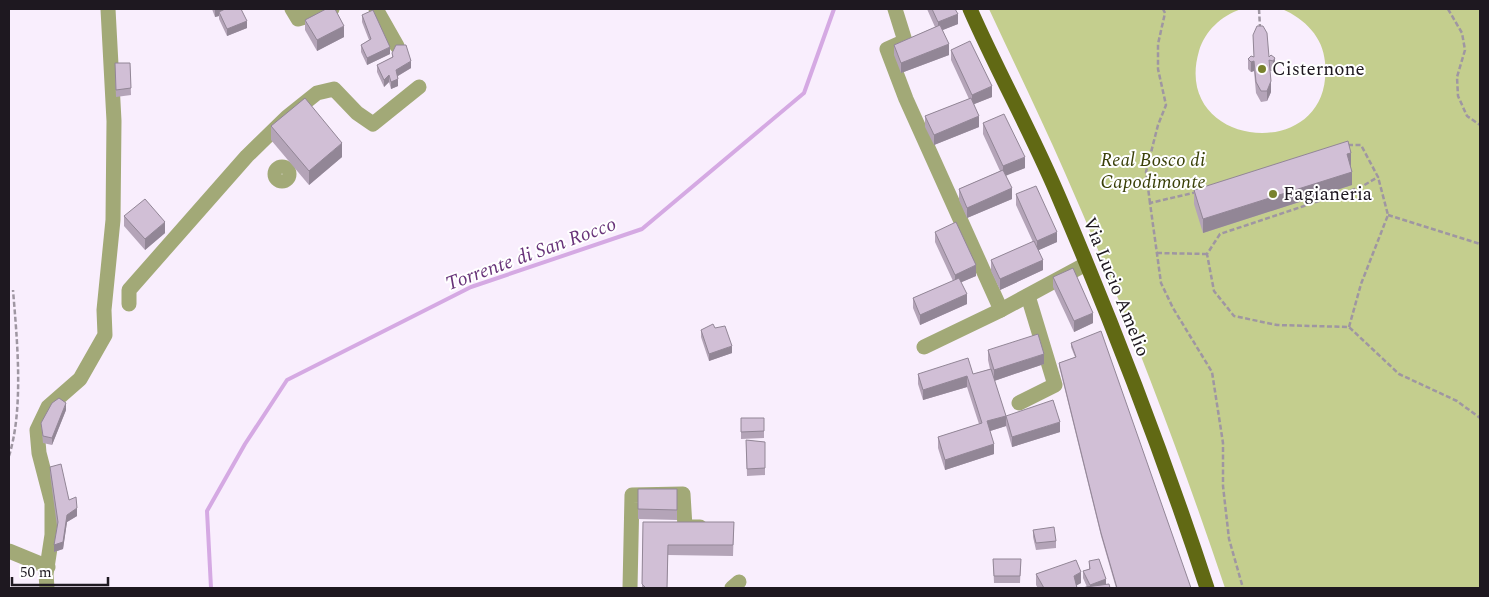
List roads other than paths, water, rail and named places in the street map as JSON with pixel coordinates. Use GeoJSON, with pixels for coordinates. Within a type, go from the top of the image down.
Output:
{"type":"FeatureCollection","features":[{"type":"Feature","properties":{"kind":"main road","name":"Via Lucio Amelio"},"geometry":{"type":"LineString","coordinates":[[970,9],[1020,110],[1086,264],[1172,480],[1207,588]]}},
{"type":"Feature","properties":{"kind":"street"},"geometry":{"type":"LineString","coordinates":[[47,588],[52,535],[52,503],[39,452],[37,430],[48,407],[80,378],[106,335],[104,310],[113,220],[114,122],[108,9]]}},
{"type":"Feature","properties":{"kind":"street"},"geometry":{"type":"LineString","coordinates":[[292,9],[298,20],[332,9]]}},
{"type":"Feature","properties":{"kind":"street"},"geometry":{"type":"LineString","coordinates":[[376,9],[397,46]]}},
{"type":"Feature","properties":{"kind":"street"},"geometry":{"type":"LineString","coordinates":[[895,9],[905,41],[887,49],[906,99],[1001,310]]}},
{"type":"Feature","properties":{"kind":"street"},"geometry":{"type":"LineString","coordinates":[[129,304],[129,290],[247,156],[287,117],[317,93],[334,89],[357,113],[373,124],[420,87]]}},
{"type":"Feature","properties":{"kind":"street"},"geometry":{"type":"LineString","coordinates":[[924,346],[1001,310],[1086,264]]}},
{"type":"Feature","properties":{"kind":"street"},"geometry":{"type":"LineString","coordinates":[[1019,403],[1054,385],[1028,296]]}},
{"type":"Feature","properties":{"kind":"street"},"geometry":{"type":"LineString","coordinates":[[630,588],[632,496],[683,494],[685,527],[714,526]]}},
{"type":"Feature","properties":{"kind":"street"},"geometry":{"type":"LineString","coordinates":[[9,551],[48,567]]}},
{"type":"Feature","properties":{"kind":"waterway","name":"Torrente di San Rocco"},"geometry":{"type":"LineString","coordinates":[[211,588],[207,511],[245,444],[287,380],[471,287],[642,229],[804,93],[834,9]]}},
{"type":"Feature","properties":{"kind":"place","name":"Cisternone"},"geometry":{"type":"Point","coordinates":[1262,69]}},
{"type":"Feature","properties":{"kind":"place","name":"Fagianeria"},"geometry":{"type":"Point","coordinates":[1273,194]}},
{"type":"Feature","properties":{"kind":"park label","name":"Real Bosco di Capodimonte"},"geometry":{"type":"Point","coordinates":[1153,171]}}]}
